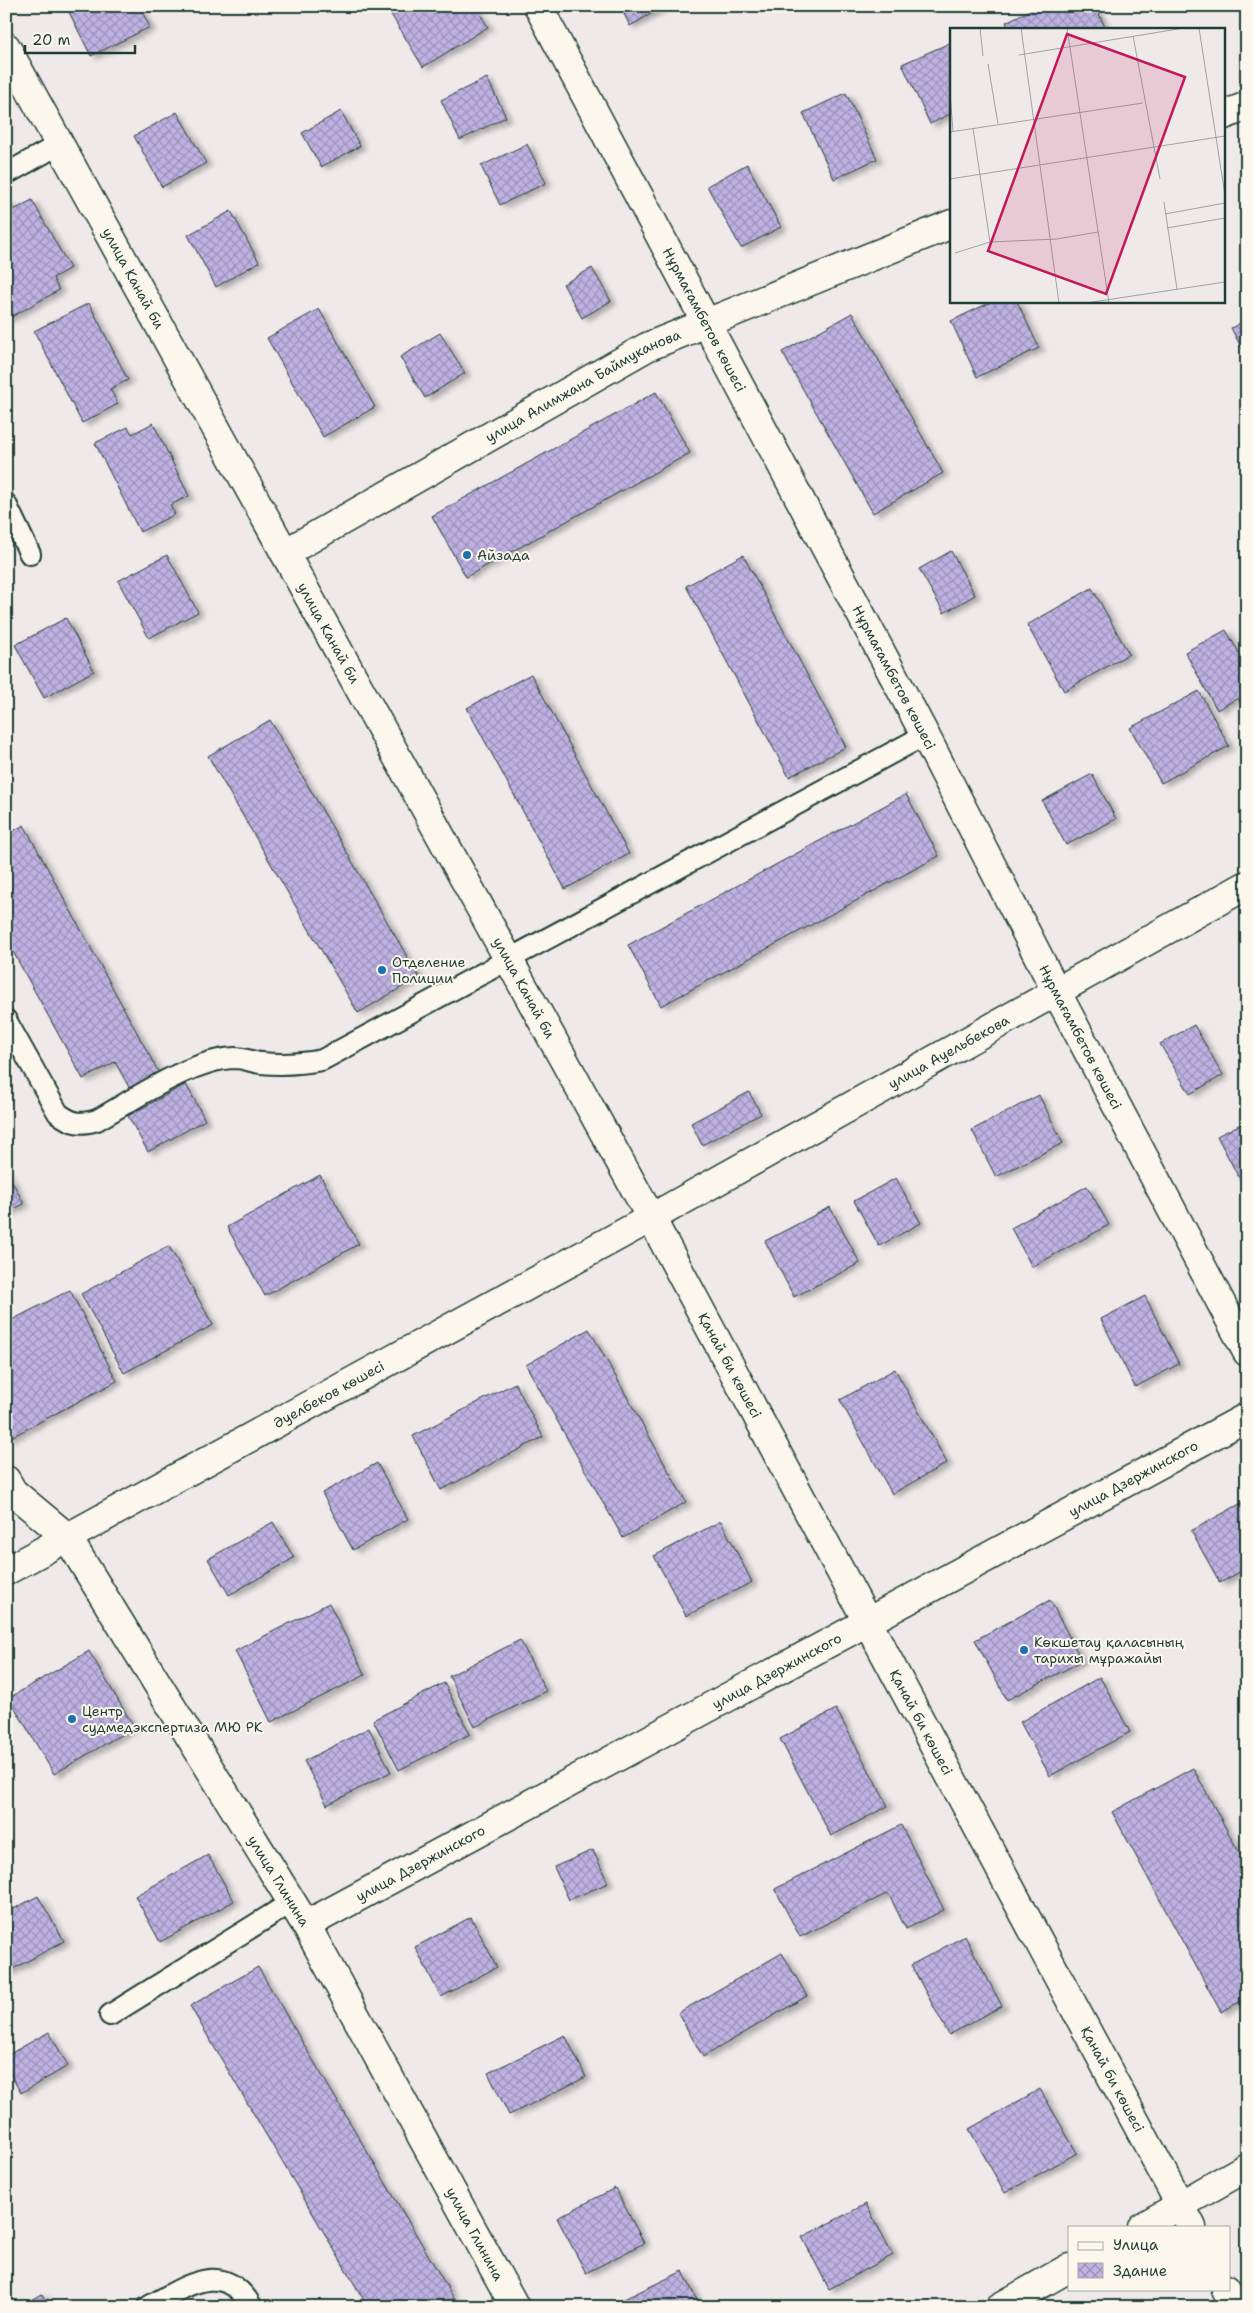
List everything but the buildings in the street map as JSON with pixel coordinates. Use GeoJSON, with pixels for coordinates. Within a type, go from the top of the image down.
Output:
{"type":"FeatureCollection","features":[{"type":"Feature","properties":{"kind":"street","name":"Нұрмағамбетов көшесі"},"geometry":{"type":"LineString","coordinates":[[538,6],[925,735],[1056,991],[1247,1352]]}},
{"type":"Feature","properties":{"kind":"street","name":"улица Канай би"},"geometry":{"type":"LineString","coordinates":[[6,47],[651,1218]]}},
{"type":"Feature","properties":{"kind":"street"},"geometry":{"type":"LineString","coordinates":[[1226,114],[1247,106]]}},
{"type":"Feature","properties":{"kind":"street","name":"улица Алимжана Баймуканова"},"geometry":{"type":"LineString","coordinates":[[285,554],[648,347],[950,225]]}},
{"type":"Feature","properties":{"kind":"street","name":"улица Ауельбекова"},"geometry":{"type":"LineString","coordinates":[[651,1218],[1247,885]]}},
{"type":"Feature","properties":{"kind":"street","name":"Әуелбеков көшесі"},"geometry":{"type":"LineString","coordinates":[[6,1571],[651,1218]]}},
{"type":"Feature","properties":{"kind":"street","name":"Қанай би көшесі"},"geometry":{"type":"LineString","coordinates":[[651,1218],[1186,2216]]}},
{"type":"Feature","properties":{"kind":"street","name":"улица Дзержинского"},"geometry":{"type":"LineString","coordinates":[[306,1925],[1247,1417]]}},
{"type":"Feature","properties":{"kind":"street","name":"улица Глинина"},"geometry":{"type":"LineString","coordinates":[[6,1480],[12,1492],[67,1538],[292,1902],[515,2307]]}},
{"type":"Feature","properties":{"kind":"street"},"geometry":{"type":"LineString","coordinates":[[1146,2226],[1186,2216],[1247,2167]]}},
{"type":"Feature","properties":{"kind":"street"},"geometry":{"type":"LineString","coordinates":[[1000,2307],[1068,2269]]}},
{"type":"Feature","properties":{"kind":"street"},"geometry":{"type":"LineString","coordinates":[[1226,2290],[1235,2307]]}},
{"type":"Feature","properties":{"kind":"lane"},"geometry":{"type":"LineString","coordinates":[[6,174],[60,144]]}},
{"type":"Feature","properties":{"kind":"lane"},"geometry":{"type":"LineString","coordinates":[[6,504],[30,554]]}},
{"type":"Feature","properties":{"kind":"lane"},"geometry":{"type":"LineString","coordinates":[[6,1020],[58,1113],[68,1121],[82,1124],[97,1120],[186,1071],[210,1061],[236,1058],[260,1063],[299,1065],[322,1060],[509,961],[925,735]]}},
{"type":"Feature","properties":{"kind":"lane"},"geometry":{"type":"LineString","coordinates":[[110,2015],[292,1902]]}},
{"type":"Feature","properties":{"kind":"lane"},"geometry":{"type":"LineString","coordinates":[[148,2307],[205,2278],[222,2280],[236,2287],[252,2307]]}},
{"type":"Feature","properties":{"kind":"place","name":"Айзада"},"geometry":{"type":"Point","coordinates":[467,555]}},
{"type":"Feature","properties":{"kind":"place","name":"Отделение Полиции"},"geometry":{"type":"Point","coordinates":[382,970]}},
{"type":"Feature","properties":{"kind":"place","name":"Көкшетау қаласының тарихы мұражайы"},"geometry":{"type":"Point","coordinates":[1024,1650]}},
{"type":"Feature","properties":{"kind":"place","name":"Центр судмедэкспертиза МЮ РК"},"geometry":{"type":"Point","coordinates":[72,1719]}}]}
